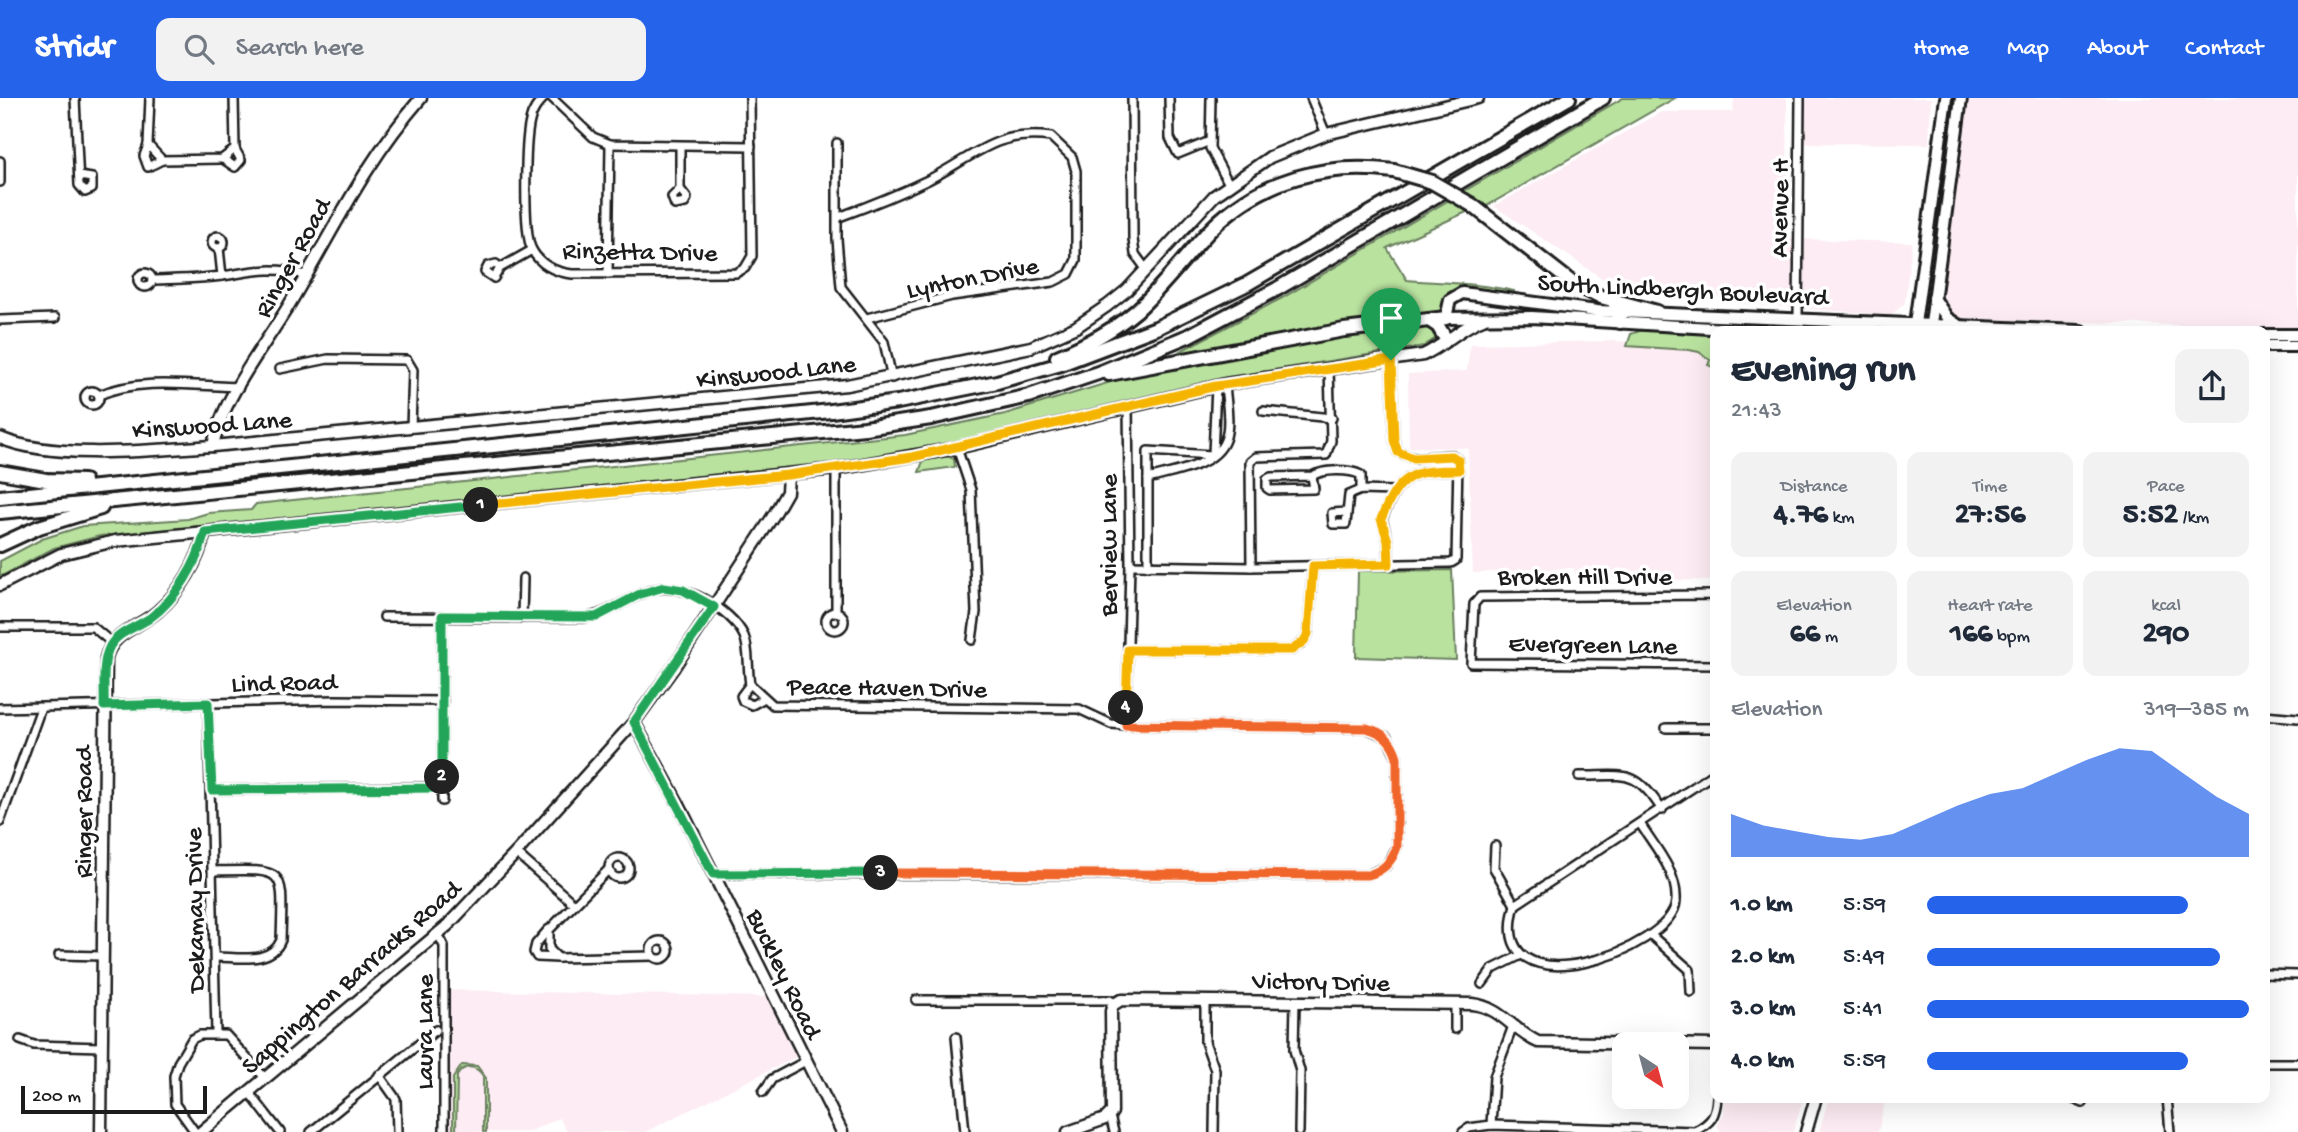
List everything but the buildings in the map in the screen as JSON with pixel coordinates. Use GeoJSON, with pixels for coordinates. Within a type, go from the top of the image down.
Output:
{"type":"FeatureCollection","features":[{"type":"Feature","properties":{"kind":"highway"},"geometry":{"type":"LineString","coordinates":[[0,496],[831,411],[909,401],[997,382],[1093,353],[1217,299],[1569,98]]}},
{"type":"Feature","properties":{"kind":"highway"},"geometry":{"type":"LineString","coordinates":[[0,512],[876,426],[1018,398],[1098,373],[1188,336],[1248,306],[1603,98]]}},
{"type":"Feature","properties":{"kind":"highway"},"geometry":{"type":"LineString","coordinates":[[997,382],[1075,350],[1113,328],[1150,298],[1220,221],[1269,187],[1300,175],[1335,168],[1394,171],[1432,182],[1472,205],[1571,282],[1617,312],[1657,313]]}},
{"type":"Feature","properties":{"kind":"highway"},"geometry":{"type":"LineString","coordinates":[[1098,373],[1116,374],[1182,359],[1344,330],[1446,318]]}},
{"type":"Feature","properties":{"kind":"highway"},"geometry":{"type":"LineString","coordinates":[[1429,320],[1438,326],[1444,336]]}},
{"type":"Feature","properties":{"kind":"highway"},"geometry":{"type":"LineString","coordinates":[[0,472],[46,480],[148,481]]}},
{"type":"Feature","properties":{"kind":"highway"},"geometry":{"type":"LineString","coordinates":[[0,545],[39,527],[125,500]]}},
{"type":"Feature","properties":{"kind":"main road"},"geometry":{"type":"LineString","coordinates":[[1914,326],[1946,98]]}},
{"type":"Feature","properties":{"kind":"main road"},"geometry":{"type":"LineString","coordinates":[[1930,326],[1961,98]]}},
{"type":"Feature","properties":{"kind":"main road"},"geometry":{"type":"LineString","coordinates":[[1959,111],[1968,98]]}},
{"type":"Feature","properties":{"kind":"main road","name":"South Lindbergh Boulevard"},"geometry":{"type":"LineString","coordinates":[[1617,312],[1446,318],[1450,300],[1462,293],[1617,312],[1722,326]]}},
{"type":"Feature","properties":{"kind":"main road"},"geometry":{"type":"LineString","coordinates":[[1934,298],[1947,318],[1959,326]]}},
{"type":"Feature","properties":{"kind":"main road"},"geometry":{"type":"LineString","coordinates":[[1895,324],[1917,301]]}},
{"type":"Feature","properties":{"kind":"main road","name":"South Lindbergh Boulevard"},"geometry":{"type":"LineString","coordinates":[[1657,313],[1904,326]]}},
{"type":"Feature","properties":{"kind":"main road"},"geometry":{"type":"LineString","coordinates":[[2270,335],[2298,335]]}},
{"type":"Feature","properties":{"kind":"main road"},"geometry":{"type":"LineString","coordinates":[[2270,346],[2298,346]]}},
{"type":"Feature","properties":{"kind":"street"},"geometry":{"type":"LineString","coordinates":[[75,98],[79,176]]}},
{"type":"Feature","properties":{"kind":"street"},"geometry":{"type":"LineString","coordinates":[[149,98],[148,145],[144,156],[148,167],[162,160],[223,159],[235,167],[239,165],[241,160],[234,149],[234,98]]}},
{"type":"Feature","properties":{"kind":"street","name":"Ringer Road"},"geometry":{"type":"LineString","coordinates":[[214,446],[218,427],[239,387],[366,168],[422,98]]}},
{"type":"Feature","properties":{"kind":"street"},"geometry":{"type":"LineString","coordinates":[[532,250],[526,229],[529,130],[535,108],[544,98]]}},
{"type":"Feature","properties":{"kind":"street"},"geometry":{"type":"LineString","coordinates":[[552,98],[586,131],[610,144],[751,146]]}},
{"type":"Feature","properties":{"kind":"street","name":"Rinzetta Drive"},"geometry":{"type":"LineString","coordinates":[[500,268],[532,250],[553,271],[608,274],[736,273],[745,268],[752,256],[750,98]]}},
{"type":"Feature","properties":{"kind":"street"},"geometry":{"type":"LineString","coordinates":[[1132,98],[1133,239],[1135,254],[1146,268]]}},
{"type":"Feature","properties":{"kind":"street"},"geometry":{"type":"LineString","coordinates":[[1169,98],[1170,138],[1178,154],[1210,141]]}},
{"type":"Feature","properties":{"kind":"street"},"geometry":{"type":"LineString","coordinates":[[1211,98],[1210,149],[1229,184]]}},
{"type":"Feature","properties":{"kind":"street"},"geometry":{"type":"LineString","coordinates":[[1311,98],[1326,135]]}},
{"type":"Feature","properties":{"kind":"street","name":"Avenue H"},"geometry":{"type":"LineString","coordinates":[[1798,319],[1800,98]]}},
{"type":"Feature","properties":{"kind":"street","name":"Kinswood Lane"},"geometry":{"type":"LineString","coordinates":[[0,438],[38,448],[69,450],[156,450],[214,446],[713,399],[892,378],[998,356],[1054,338],[1107,306],[1197,213],[1229,184],[1270,157],[1326,135],[1475,99]]}},
{"type":"Feature","properties":{"kind":"street","name":"Lynton Drive"},"geometry":{"type":"LineString","coordinates":[[839,217],[923,182],[980,148],[1012,136],[1051,137],[1072,157],[1077,184],[1076,260],[1065,277],[1054,282],[952,296],[887,315],[867,318]]}},
{"type":"Feature","properties":{"kind":"street"},"geometry":{"type":"LineString","coordinates":[[837,143],[837,239],[841,287],[880,336],[892,378]]}},
{"type":"Feature","properties":{"kind":"street"},"geometry":{"type":"LineString","coordinates":[[608,274],[610,144]]}},
{"type":"Feature","properties":{"kind":"street"},"geometry":{"type":"LineString","coordinates":[[148,145],[162,160]]}},
{"type":"Feature","properties":{"kind":"street"},"geometry":{"type":"LineString","coordinates":[[680,146],[680,189]]}},
{"type":"Feature","properties":{"kind":"street"},"geometry":{"type":"LineString","coordinates":[[223,159],[234,149]]}},
{"type":"Feature","properties":{"kind":"street"},"geometry":{"type":"LineString","coordinates":[[0,161],[0,182]]}},
{"type":"Feature","properties":{"kind":"street"},"geometry":{"type":"LineString","coordinates":[[219,248],[222,275]]}},
{"type":"Feature","properties":{"kind":"street"},"geometry":{"type":"LineString","coordinates":[[152,279],[284,269],[305,275]]}},
{"type":"Feature","properties":{"kind":"street","name":"Lynton Drive"},"geometry":{"type":"LineString","coordinates":[[880,336],[887,315]]}},
{"type":"Feature","properties":{"kind":"street"},"geometry":{"type":"LineString","coordinates":[[0,320],[55,318]]}},
{"type":"Feature","properties":{"kind":"street"},"geometry":{"type":"LineString","coordinates":[[1437,348],[1444,336],[1446,318]]}},
{"type":"Feature","properties":{"kind":"street"},"geometry":{"type":"LineString","coordinates":[[0,585],[43,561],[79,548],[115,541],[788,475],[957,448],[1220,385],[1423,355],[1437,348],[1462,328],[1486,318]]}},
{"type":"Feature","properties":{"kind":"street"},"geometry":{"type":"LineString","coordinates":[[280,369],[328,359],[407,360],[413,370],[411,427]]}},
{"type":"Feature","properties":{"kind":"street"},"geometry":{"type":"LineString","coordinates":[[1130,565],[1251,567],[1451,563],[1456,560],[1458,460],[1452,456],[1413,458],[1398,452],[1394,440],[1391,360]]}},
{"type":"Feature","properties":{"kind":"street"},"geometry":{"type":"LineString","coordinates":[[1251,567],[1250,462],[1256,457],[1326,455],[1331,441],[1332,418],[1329,368]]}},
{"type":"Feature","properties":{"kind":"street"},"geometry":{"type":"LineString","coordinates":[[99,395],[120,387],[143,385],[239,387]]}},
{"type":"Feature","properties":{"kind":"street"},"geometry":{"type":"LineString","coordinates":[[1213,455],[1220,385]]}},
{"type":"Feature","properties":{"kind":"street","name":"Berview Lane"},"geometry":{"type":"LineString","coordinates":[[1126,725],[1130,565],[1128,406]]}},
{"type":"Feature","properties":{"kind":"street"},"geometry":{"type":"LineString","coordinates":[[1263,411],[1332,418]]}},
{"type":"Feature","properties":{"kind":"street"},"geometry":{"type":"LineString","coordinates":[[957,448],[971,491],[976,612],[972,640]]}},
{"type":"Feature","properties":{"kind":"street"},"geometry":{"type":"LineString","coordinates":[[1148,566],[1148,451],[1213,455]]}},
{"type":"Feature","properties":{"kind":"street"},"geometry":{"type":"LineString","coordinates":[[1148,479],[1199,464],[1213,455]]}},
{"type":"Feature","properties":{"kind":"street"},"geometry":{"type":"LineString","coordinates":[[836,469],[836,612]]}},
{"type":"Feature","properties":{"kind":"street"},"geometry":{"type":"LineString","coordinates":[[1389,564],[1388,541],[1381,519],[1395,491],[1409,475],[1422,470],[1459,470]]}},
{"type":"Feature","properties":{"kind":"street"},"geometry":{"type":"LineString","coordinates":[[1312,477],[1314,489],[1267,488],[1267,479],[1271,477],[1312,477],[1326,471],[1357,472],[1361,475],[1360,490]]}},
{"type":"Feature","properties":{"kind":"street","name":"Sappington Barracks Road"},"geometry":{"type":"LineString","coordinates":[[201,1132],[438,934],[516,853],[634,722],[714,607],[785,495],[788,475]]}},
{"type":"Feature","properties":{"kind":"street"},"geometry":{"type":"LineString","coordinates":[[1346,512],[1349,495],[1360,490],[1395,491]]}},
{"type":"Feature","properties":{"kind":"street"},"geometry":{"type":"LineString","coordinates":[[0,627],[93,626],[112,643],[168,601],[194,563],[205,532]]}},
{"type":"Feature","properties":{"kind":"street"},"geometry":{"type":"LineString","coordinates":[[1128,650],[1292,650],[1304,641],[1308,634],[1313,566]]}},
{"type":"Feature","properties":{"kind":"street"},"geometry":{"type":"LineString","coordinates":[[522,618],[523,578]]}},
{"type":"Feature","properties":{"kind":"street","name":"Peace Haven Drive"},"geometry":{"type":"LineString","coordinates":[[384,617],[596,617],[640,594],[664,587],[683,590],[732,620],[745,637],[750,684],[763,699],[773,705],[1079,709],[1111,724],[1126,725],[1366,728],[1387,737],[1397,757],[1397,847],[1386,866],[1368,875],[713,874]]}},
{"type":"Feature","properties":{"kind":"street","name":"Broken Hill Drive"},"geometry":{"type":"LineString","coordinates":[[1471,663],[1474,604],[1480,597],[1710,595]]}},
{"type":"Feature","properties":{"kind":"street"},"geometry":{"type":"LineString","coordinates":[[442,616],[442,801]]}},
{"type":"Feature","properties":{"kind":"street","name":"Ringer Road"},"geometry":{"type":"LineString","coordinates":[[101,1132],[104,706],[105,666],[112,643]]}},
{"type":"Feature","properties":{"kind":"street","name":"Evergreen Lane"},"geometry":{"type":"LineString","coordinates":[[1471,663],[1710,666]]}},
{"type":"Feature","properties":{"kind":"street"},"geometry":{"type":"LineString","coordinates":[[750,684],[741,696],[743,701],[752,705],[763,699]]}},
{"type":"Feature","properties":{"kind":"street","name":"Lind Road"},"geometry":{"type":"LineString","coordinates":[[0,708],[443,701]]}},
{"type":"Feature","properties":{"kind":"street","name":"Dekamay Drive"},"geometry":{"type":"LineString","coordinates":[[208,703],[216,1033]]}},
{"type":"Feature","properties":{"kind":"street"},"geometry":{"type":"LineString","coordinates":[[0,822],[41,708]]}},
{"type":"Feature","properties":{"kind":"street"},"geometry":{"type":"LineString","coordinates":[[2270,716],[2298,718]]}},
{"type":"Feature","properties":{"kind":"street","name":"Buckley Road"},"geometry":{"type":"LineString","coordinates":[[634,722],[842,1132]]}},
{"type":"Feature","properties":{"kind":"street"},"geometry":{"type":"LineString","coordinates":[[1666,728],[1710,728]]}},
{"type":"Feature","properties":{"kind":"street"},"geometry":{"type":"LineString","coordinates":[[1579,776],[1624,776],[1645,783],[1662,810]]}},
{"type":"Feature","properties":{"kind":"street"},"geometry":{"type":"LineString","coordinates":[[1641,825],[1669,870],[1676,903],[1671,917],[1652,936],[1625,950],[1567,965],[1532,964],[1521,955],[1512,937],[1511,921],[1515,905],[1641,825],[1710,776]]}},
{"type":"Feature","properties":{"kind":"street"},"geometry":{"type":"LineString","coordinates":[[212,790],[442,788]]}},
{"type":"Feature","properties":{"kind":"street"},"geometry":{"type":"LineString","coordinates":[[1495,846],[1494,868],[1515,905]]}},
{"type":"Feature","properties":{"kind":"street"},"geometry":{"type":"LineString","coordinates":[[516,853],[573,903]]}},
{"type":"Feature","properties":{"kind":"street"},"geometry":{"type":"LineString","coordinates":[[609,869],[573,903],[536,944],[534,952],[537,957],[653,956]]}},
{"type":"Feature","properties":{"kind":"street"},"geometry":{"type":"LineString","coordinates":[[213,871],[265,870],[273,874],[282,888],[278,948],[267,957],[216,957]]}},
{"type":"Feature","properties":{"kind":"street"},"geometry":{"type":"LineString","coordinates":[[549,930],[546,942],[555,956]]}},
{"type":"Feature","properties":{"kind":"street","name":"Laura Lane"},"geometry":{"type":"LineString","coordinates":[[438,934],[444,946],[444,1132]]}},
{"type":"Feature","properties":{"kind":"street"},"geometry":{"type":"LineString","coordinates":[[1652,936],[1690,970],[1691,992]]}},
{"type":"Feature","properties":{"kind":"street"},"geometry":{"type":"LineString","coordinates":[[59,955],[102,956]]}},
{"type":"Feature","properties":{"kind":"street"},"geometry":{"type":"LineString","coordinates":[[1482,984],[1493,969],[1521,955]]}},
{"type":"Feature","properties":{"kind":"street"},"geometry":{"type":"LineString","coordinates":[[2270,974],[2298,975]]}},
{"type":"Feature","properties":{"kind":"street","name":"Victory Drive"},"geometry":{"type":"LineString","coordinates":[[916,1000],[1087,999],[1110,1000],[1115,1003],[1127,999],[1455,1003],[1488,1006],[1530,1038],[1547,1043],[1710,1045]]}},
{"type":"Feature","properties":{"kind":"street"},"geometry":{"type":"LineString","coordinates":[[1205,1000],[1205,1042],[1215,1070],[1214,1132]]}},
{"type":"Feature","properties":{"kind":"street"},"geometry":{"type":"LineString","coordinates":[[1296,1001],[1294,1050],[1300,1071],[1299,1132]]}},
{"type":"Feature","properties":{"kind":"street"},"geometry":{"type":"LineString","coordinates":[[1114,1132],[1110,1116],[1114,1108],[1111,1020],[1115,1003]]}},
{"type":"Feature","properties":{"kind":"street"},"geometry":{"type":"LineString","coordinates":[[1455,1003],[1455,1030]]}},
{"type":"Feature","properties":{"kind":"street"},"geometry":{"type":"LineString","coordinates":[[1491,1125],[1494,1077],[1513,1026]]}},
{"type":"Feature","properties":{"kind":"street"},"geometry":{"type":"LineString","coordinates":[[311,1132],[436,1030]]}},
{"type":"Feature","properties":{"kind":"street"},"geometry":{"type":"LineString","coordinates":[[195,1132],[177,1111],[174,1076],[187,1043],[200,1034],[216,1033],[234,1041],[265,1077]]}},
{"type":"Feature","properties":{"kind":"street"},"geometry":{"type":"LineString","coordinates":[[956,1037],[965,1132]]}},
{"type":"Feature","properties":{"kind":"street"},"geometry":{"type":"LineString","coordinates":[[20,1040],[34,1045],[101,1047]]}},
{"type":"Feature","properties":{"kind":"street"},"geometry":{"type":"LineString","coordinates":[[763,1092],[772,1079],[806,1061]]}},
{"type":"Feature","properties":{"kind":"street"},"geometry":{"type":"LineString","coordinates":[[2270,1063],[2298,1063]]}},
{"type":"Feature","properties":{"kind":"street"},"geometry":{"type":"LineString","coordinates":[[379,1074],[397,1099],[397,1132]]}},
{"type":"Feature","properties":{"kind":"street"},"geometry":{"type":"LineString","coordinates":[[248,1091],[280,1132]]}},
{"type":"Feature","properties":{"kind":"street"},"geometry":{"type":"LineString","coordinates":[[1463,1132],[1469,1128],[1491,1125],[1695,1131],[1710,1124],[1717,1103]]}},
{"type":"Feature","properties":{"kind":"street"},"geometry":{"type":"LineString","coordinates":[[1806,1132],[1814,1103]]}},
{"type":"Feature","properties":{"kind":"street"},"geometry":{"type":"LineString","coordinates":[[2168,1103],[2170,1132]]}},
{"type":"Feature","properties":{"kind":"street"},"geometry":{"type":"LineString","coordinates":[[1068,1132],[1110,1116]]}},
{"type":"Feature","properties":{"kind":"shaded area"},"geometry":{"type":"Polygon","coordinates":[[[1734,98],[1787,98],[1788,239],[1912,242],[1905,303],[1891,315],[1743,304],[1737,297],[1656,296],[1615,287],[1494,206],[1661,112],[1733,112],[1734,98]]]}},
{"type":"Feature","properties":{"kind":"shaded area"},"geometry":{"type":"Polygon","coordinates":[[[1796,98],[1931,98],[1929,144],[1795,143],[1796,98]]]}},
{"type":"Feature","properties":{"kind":"shaded area"},"geometry":{"type":"Polygon","coordinates":[[[1968,98],[2298,98],[2298,329],[1956,318],[1949,315],[1941,294],[1968,98]]]}},
{"type":"Feature","properties":{"kind":"shaded area"},"geometry":{"type":"Polygon","coordinates":[[[1613,341],[1710,346],[1710,581],[1576,577],[1574,568],[1473,573],[1468,448],[1409,447],[1408,374],[1467,371],[1470,344],[1613,341]]]}},
{"type":"Feature","properties":{"kind":"shaded area"},"geometry":{"type":"Polygon","coordinates":[[[447,990],[766,997],[796,1057],[645,1132],[567,1132],[559,1118],[529,1132],[448,1132],[447,990]]]}},
{"type":"Feature","properties":{"kind":"shaded area"},"geometry":{"type":"Polygon","coordinates":[[[1725,1103],[1802,1103],[1793,1132],[1722,1132],[1717,1126],[1724,1114],[1725,1103]]]}},
{"type":"Feature","properties":{"kind":"shaded area"},"geometry":{"type":"Polygon","coordinates":[[[1827,1103],[1885,1103],[1878,1132],[1819,1132],[1827,1103]]]}},
{"type":"Feature","properties":{"kind":"green space"},"geometry":{"type":"Polygon","coordinates":[[[1623,98],[1675,98],[1483,208],[1468,193],[1456,200],[1471,210],[1387,248],[1407,280],[1487,286],[1514,291],[1513,294],[1456,289],[1444,299],[1440,315],[1314,331],[1167,358],[1282,298],[1623,98]]]}},
{"type":"Feature","properties":{"kind":"green space"},"geometry":{"type":"Polygon","coordinates":[[[1431,326],[1436,338],[1424,346],[1242,375],[920,450],[809,468],[100,536],[54,548],[0,577],[0,561],[42,539],[83,526],[188,519],[208,513],[251,510],[256,504],[905,435],[1005,414],[1137,374],[1327,338],[1431,326]]]}},
{"type":"Feature","properties":{"kind":"green space"},"geometry":{"type":"Polygon","coordinates":[[[1642,330],[1710,335],[1710,360],[1699,352],[1689,350],[1627,346],[1631,334],[1642,330]]]}},
{"type":"Feature","properties":{"kind":"green space"},"geometry":{"type":"Polygon","coordinates":[[[947,456],[954,459],[955,467],[919,472],[923,461],[947,456]]]}},
{"type":"Feature","properties":{"kind":"green space"},"geometry":{"type":"Polygon","coordinates":[[[1452,570],[1456,660],[1356,657],[1358,571],[1452,570]]]}},
{"type":"Feature","properties":{"kind":"green space"},"geometry":{"type":"Polygon","coordinates":[[[462,1065],[477,1066],[486,1078],[486,1132],[483,1132],[483,1076],[470,1067],[463,1069],[457,1076],[456,1132],[453,1132],[453,1078],[462,1065]]]}},
{"type":"Feature","properties":{"kind":"route"},"geometry":{"type":"LineString","coordinates":[[1391,360],[1393,427],[1398,452],[1413,458],[1452,456],[1458,460],[1459,470],[1422,470],[1409,475],[1395,491],[1381,519],[1388,541],[1389,564],[1313,566],[1308,634],[1297,648],[1292,650],[1128,650],[1126,725],[1366,728],[1387,737],[1394,746],[1397,757],[1397,847],[1386,866],[1368,875],[713,874],[641,730],[634,722],[714,607],[674,588],[664,587],[640,594],[596,617],[442,616],[442,788],[212,790],[208,703],[104,706],[105,666],[109,648],[119,636],[151,617],[178,589],[194,563],[205,532],[836,469],[912,457],[1013,436],[1216,386],[1391,360]]}}]}
